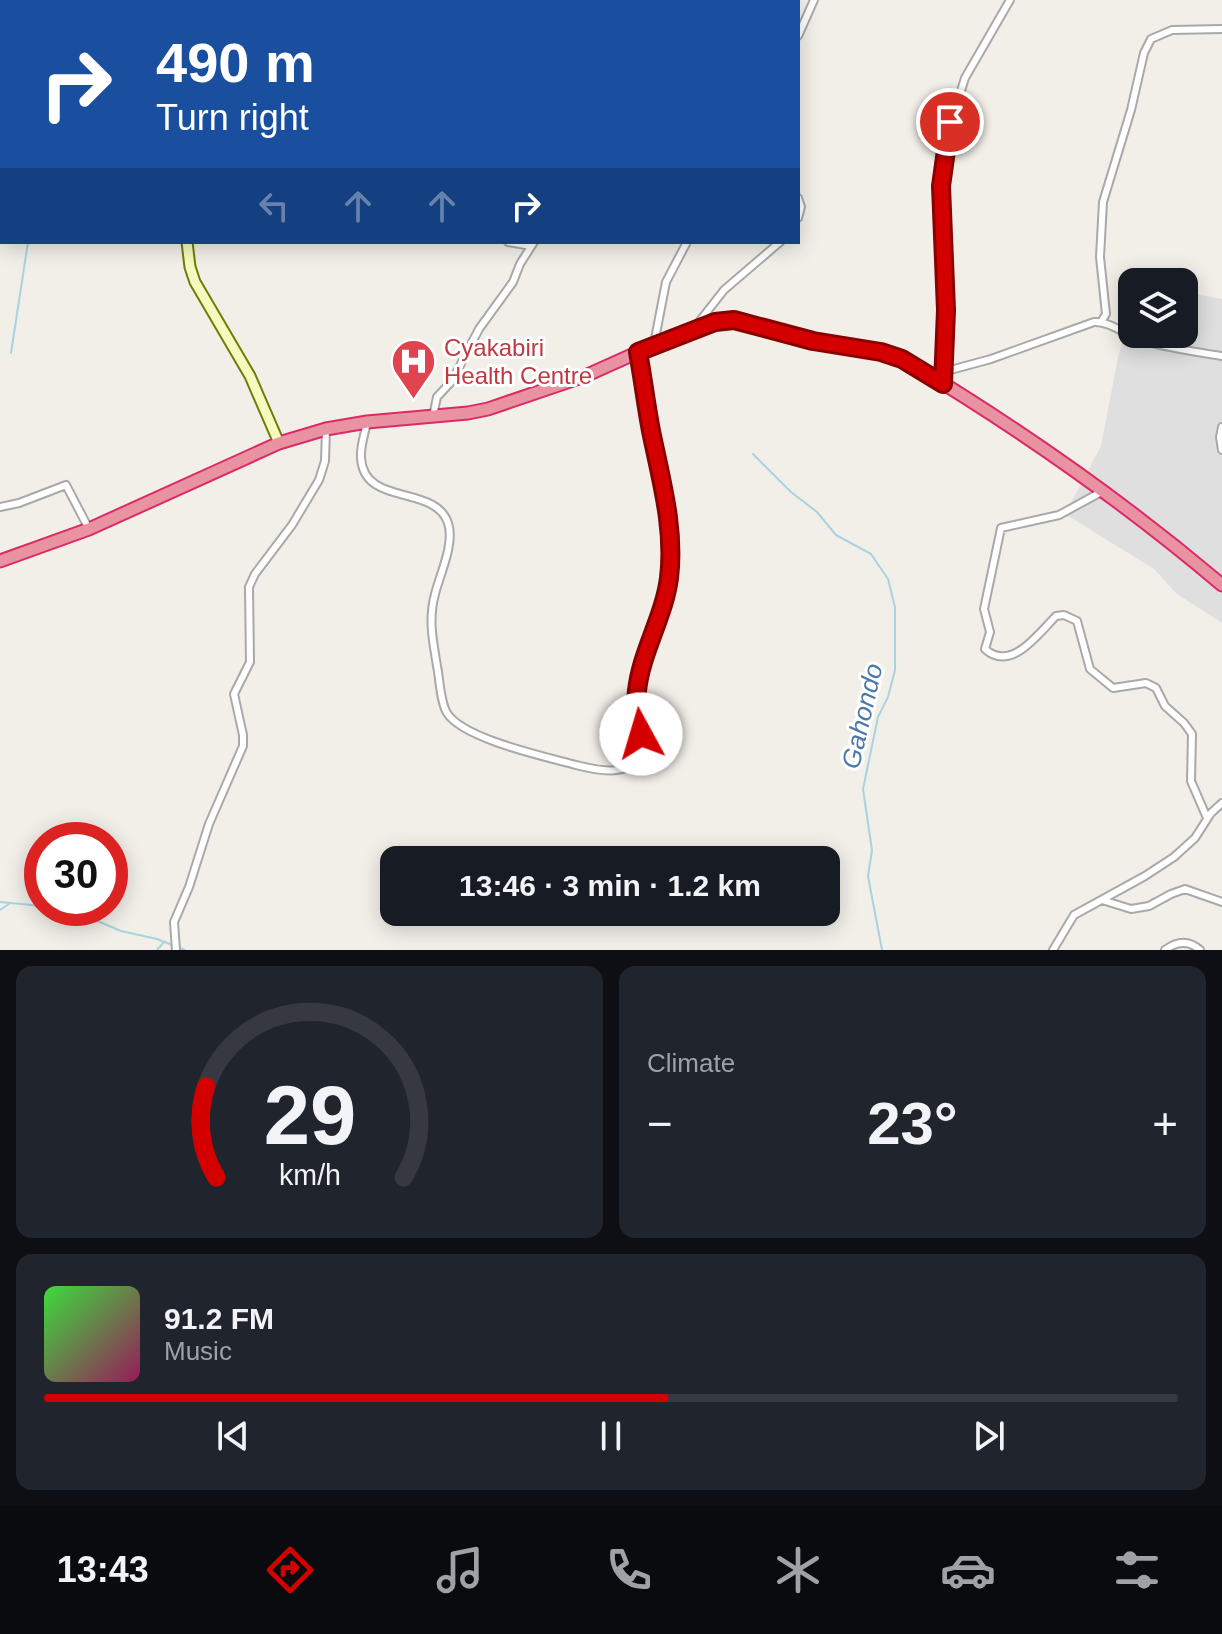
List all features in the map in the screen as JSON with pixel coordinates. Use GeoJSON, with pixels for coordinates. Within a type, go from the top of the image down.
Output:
{"type":"FeatureCollection","features":[{"type":"Feature","properties":{"kind":"highway"},"geometry":{"type":"LineString","coordinates":[[0,561],[89,529],[279,443],[326,429],[367,422],[478,412],[585,376],[715,322],[734,320],[813,341],[888,354],[943,378],[1103,491],[1222,585]]}},
{"type":"Feature","properties":{"kind":"main road"},"geometry":{"type":"LineString","coordinates":[[187,244],[195,282],[250,376],[279,443]]}},
{"type":"Feature","properties":{"kind":"street"},"geometry":{"type":"LineString","coordinates":[[800,32],[814,0]]}},
{"type":"Feature","properties":{"kind":"street"},"geometry":{"type":"LineString","coordinates":[[1010,0],[965,78],[945,141],[941,186],[946,310],[943,378],[1090,323],[1101,322],[1142,340],[1222,356]]}},
{"type":"Feature","properties":{"kind":"street"},"geometry":{"type":"LineString","coordinates":[[1101,322],[1106,314],[1100,257],[1103,202],[1131,110],[1144,53],[1151,39],[1172,30],[1222,29]]}},
{"type":"Feature","properties":{"kind":"street"},"geometry":{"type":"LineString","coordinates":[[433,416],[437,397],[452,381],[479,329],[513,282],[533,244]]}},
{"type":"Feature","properties":{"kind":"street"},"geometry":{"type":"LineString","coordinates":[[654,345],[666,282],[686,244]]}},
{"type":"Feature","properties":{"kind":"street"},"geometry":{"type":"LineString","coordinates":[[693,330],[724,290],[778,244]]}},
{"type":"Feature","properties":{"kind":"street"},"geometry":{"type":"LineString","coordinates":[[367,422],[361,457],[371,479],[390,492],[436,506],[447,522],[449,538],[430,627],[447,713],[459,725],[496,742],[592,769],[622,770],[638,762],[643,755],[637,693],[645,656],[664,603],[669,567],[665,496],[638,352]]}},
{"type":"Feature","properties":{"kind":"street"},"geometry":{"type":"LineString","coordinates":[[1222,427],[1222,450]]}},
{"type":"Feature","properties":{"kind":"street"},"geometry":{"type":"LineString","coordinates":[[176,950],[174,922],[213,814],[243,746],[234,694],[250,662],[251,581],[292,525],[319,480],[325,461],[326,429]]}},
{"type":"Feature","properties":{"kind":"street"},"geometry":{"type":"LineString","coordinates":[[0,507],[66,485],[89,529]]}},
{"type":"Feature","properties":{"kind":"street"},"geometry":{"type":"LineString","coordinates":[[1103,491],[1059,515],[1006,526],[999,531],[984,609],[990,632],[985,649],[995,656],[1007,656],[1021,650],[1056,616],[1064,615],[1077,621],[1094,674],[1113,688],[1151,685],[1159,692],[1168,710],[1189,728],[1194,738],[1191,781],[1207,818]]}},
{"type":"Feature","properties":{"kind":"street"},"geometry":{"type":"LineString","coordinates":[[1053,950],[1074,915],[1174,857],[1195,838],[1207,818],[1222,803]]}},
{"type":"Feature","properties":{"kind":"street"},"geometry":{"type":"LineString","coordinates":[[1102,900],[1131,909],[1149,906],[1185,889],[1222,902]]}},
{"type":"Feature","properties":{"kind":"street"},"geometry":{"type":"LineString","coordinates":[[1165,950],[1174,944],[1188,943],[1200,950]]}},
{"type":"Feature","properties":{"kind":"shaded area"},"geometry":{"type":"Polygon","coordinates":[[[1198,295],[1222,299],[1222,623],[1177,594],[1154,569],[1065,514],[1101,446],[1121,348],[1198,348],[1198,295]]]}},
{"type":"Feature","properties":{"kind":"waterway"},"geometry":{"type":"LineString","coordinates":[[11,353],[28,244]]}},
{"type":"Feature","properties":{"kind":"waterway","name":"Gahondo"},"geometry":{"type":"LineString","coordinates":[[753,454],[791,492],[817,512],[836,535],[871,554],[888,579],[895,607],[895,670],[888,697],[878,717],[863,789],[872,850],[868,876],[882,950]]}},
{"type":"Feature","properties":{"kind":"waterway"},"geometry":{"type":"LineString","coordinates":[[0,902],[24,904]]}},
{"type":"Feature","properties":{"kind":"waterway"},"geometry":{"type":"LineString","coordinates":[[0,910],[9,904]]}},
{"type":"Feature","properties":{"kind":"waterway"},"geometry":{"type":"LineString","coordinates":[[109,926],[185,950]]}},
{"type":"Feature","properties":{"kind":"waterway"},"geometry":{"type":"LineString","coordinates":[[157,950],[164,942]]}},
{"type":"Feature","properties":{"kind":"place","name":"Cyakabiri Health Centre"},"geometry":{"type":"Point","coordinates":[413,400]}},
{"type":"Feature","properties":{"kind":"route"},"geometry":{"type":"LineString","coordinates":[[641,734],[637,693],[645,656],[664,603],[670,553],[662,472],[652,435],[638,352],[715,322],[734,320],[813,341],[881,352],[902,359],[943,384],[946,310],[941,170],[950,122]]}}]}
